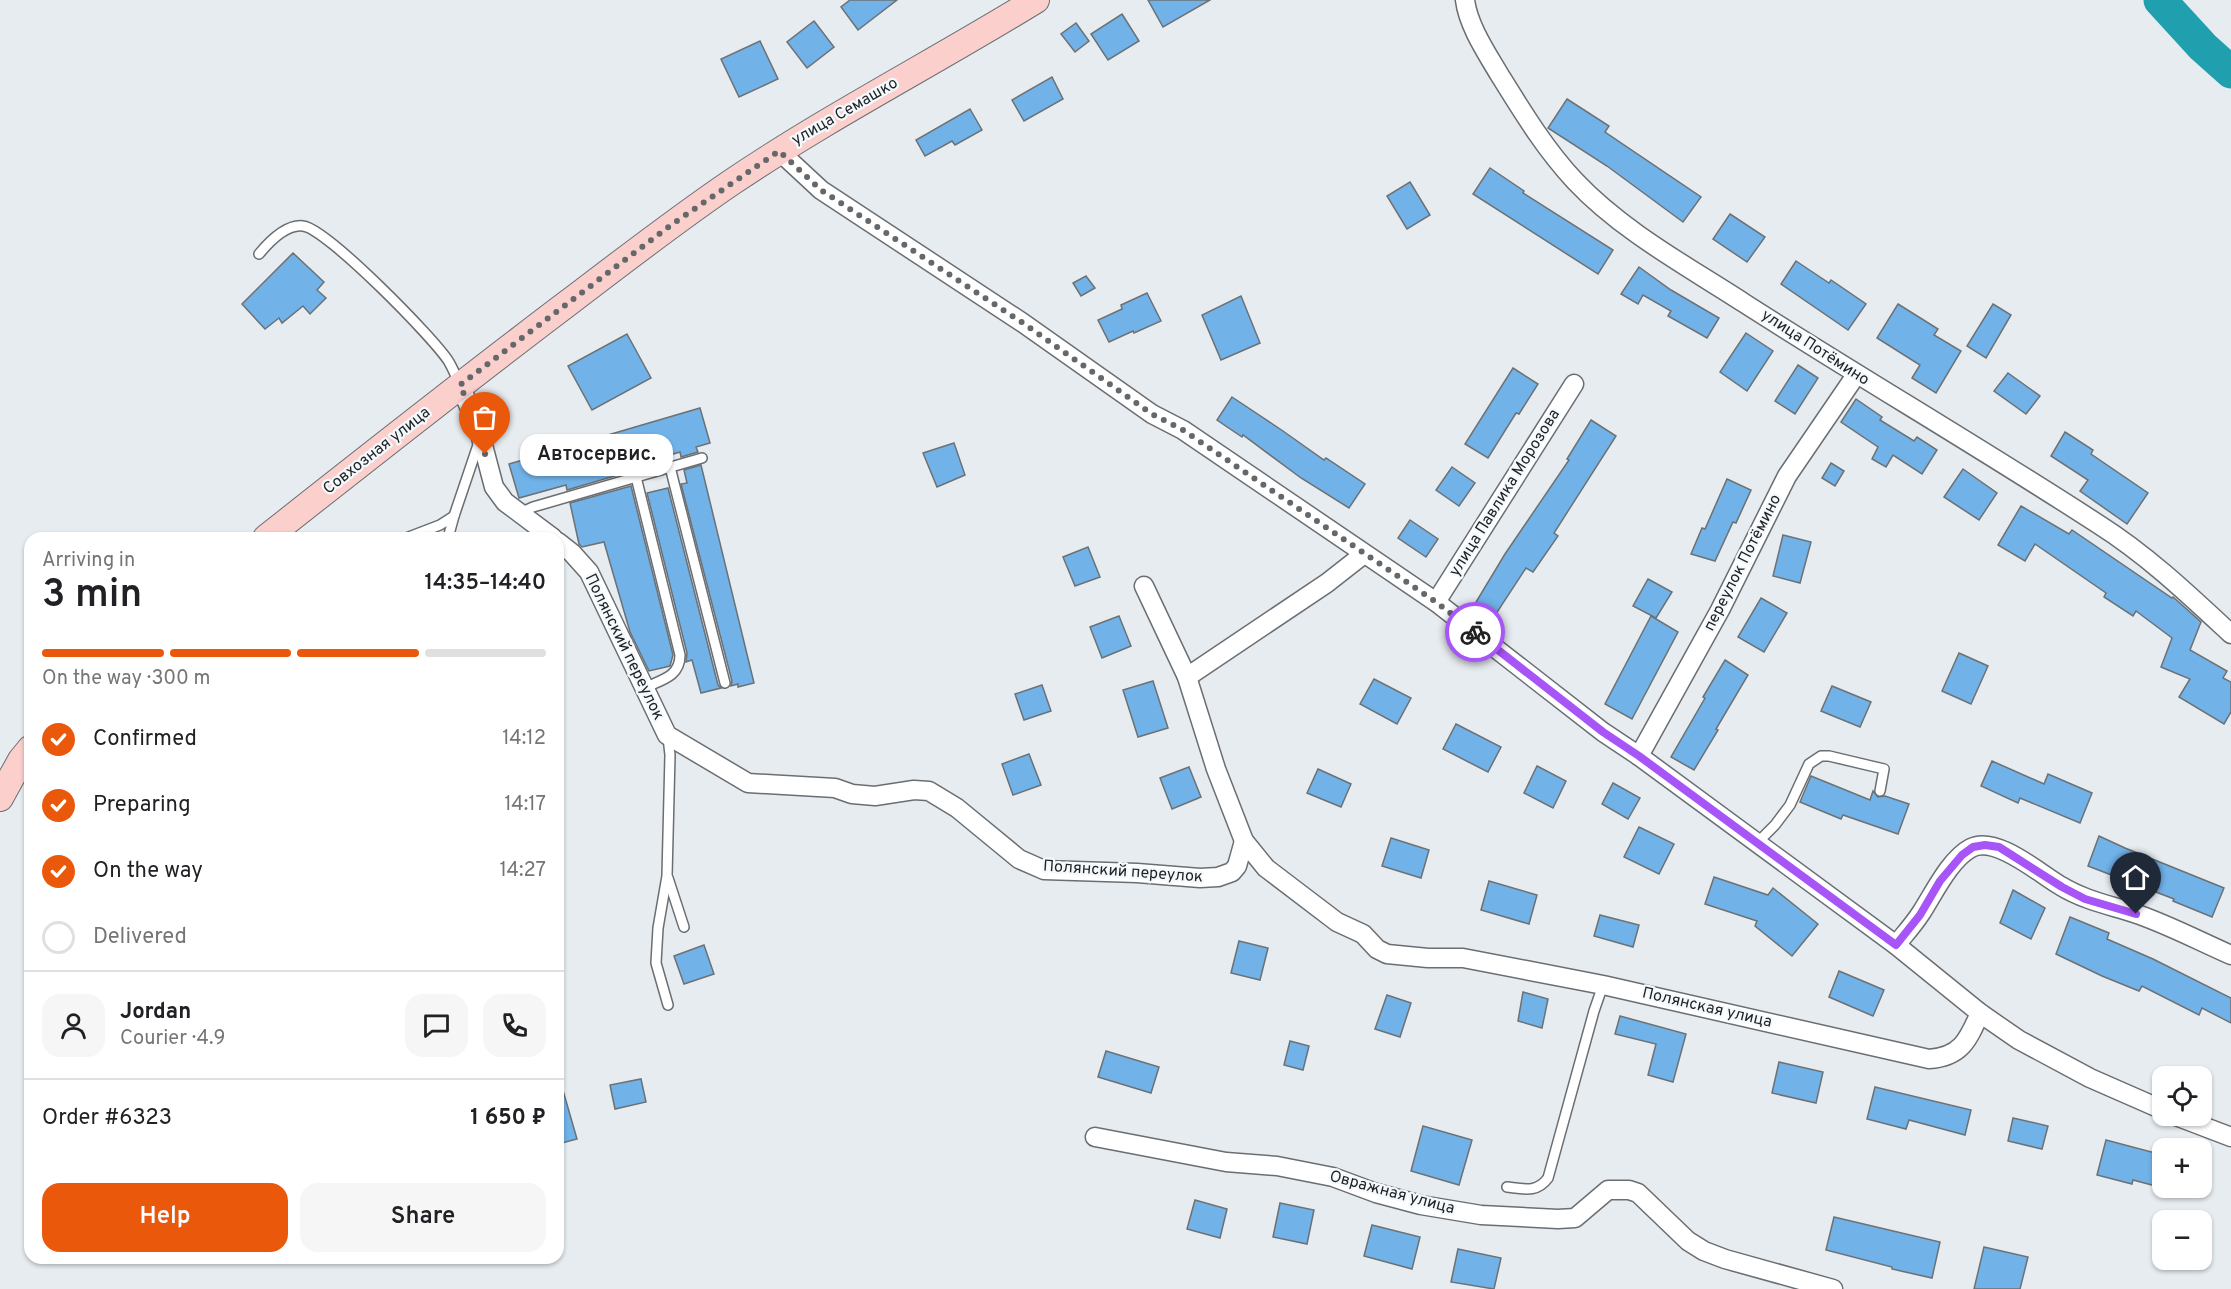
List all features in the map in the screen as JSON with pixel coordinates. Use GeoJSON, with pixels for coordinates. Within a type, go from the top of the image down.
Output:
{"type":"FeatureCollection","features":[{"type":"Feature","properties":{"kind":"main road","name":"улица Семашко"},"geometry":{"type":"LineString","coordinates":[[489,363],[671,225],[779,151],[844,111],[975,38],[1036,0]]}},
{"type":"Feature","properties":{"kind":"main road","name":"Совхозная улица"},"geometry":{"type":"LineString","coordinates":[[274,532],[489,363]]}},
{"type":"Feature","properties":{"kind":"main road"},"geometry":{"type":"LineString","coordinates":[[0,798],[24,757]]}},
{"type":"Feature","properties":{"kind":"street","name":"улица Потёмино"},"geometry":{"type":"LineString","coordinates":[[1465,0],[1466,10],[1486,53],[1526,118],[1550,152],[1582,188],[1639,235],[1856,375],[2100,525],[2160,568],[2231,634]]}},
{"type":"Feature","properties":{"kind":"street"},"geometry":{"type":"LineString","coordinates":[[779,151],[821,190],[1023,323],[1152,414],[1183,430],[1436,602],[1603,732],[1896,945],[1980,1013],[2019,1040],[2090,1078],[2152,1105]]}},
{"type":"Feature","properties":{"kind":"street","name":"переулок Потёмино"},"geometry":{"type":"LineString","coordinates":[[1639,756],[1720,610],[1787,476],[1856,375]]}},
{"type":"Feature","properties":{"kind":"street","name":"улица Павлика Морозова"},"geometry":{"type":"LineString","coordinates":[[1436,602],[1574,384]]}},
{"type":"Feature","properties":{"kind":"street"},"geometry":{"type":"LineString","coordinates":[[460,385],[481,437],[494,487],[505,502],[545,532]]}},
{"type":"Feature","properties":{"kind":"street","name":"Полянский переулок"},"geometry":{"type":"LineString","coordinates":[[564,547],[588,572],[667,735],[748,783],[835,788],[852,794],[875,796],[914,790],[929,791],[957,808],[1019,859],[1044,870],[1200,878],[1218,877],[1246,868],[1266,868]]}},
{"type":"Feature","properties":{"kind":"street"},"geometry":{"type":"LineString","coordinates":[[1187,677],[1335,578],[1364,554]]}},
{"type":"Feature","properties":{"kind":"street","name":"Полянская улица"},"geometry":{"type":"LineString","coordinates":[[1144,586],[1187,677],[1216,769],[1244,841],[1266,868],[1337,922],[1363,934],[1377,950],[1388,954],[1428,958],[1463,958],[1603,985],[1929,1059],[1941,1058],[1963,1046],[1980,1013]]}},
{"type":"Feature","properties":{"kind":"street"},"geometry":{"type":"LineString","coordinates":[[0,775],[24,756]]}},
{"type":"Feature","properties":{"kind":"street"},"geometry":{"type":"LineString","coordinates":[[1232,872],[1241,857],[1244,841]]}},
{"type":"Feature","properties":{"kind":"street"},"geometry":{"type":"LineString","coordinates":[[1896,945],[1920,915],[1940,881],[1962,855],[1973,847],[1985,845],[1999,847],[2085,899],[2136,914],[2231,955]]}},
{"type":"Feature","properties":{"kind":"street"},"geometry":{"type":"LineString","coordinates":[[2202,1126],[2231,1137]]}},
{"type":"Feature","properties":{"kind":"street","name":"Овражная улица"},"geometry":{"type":"LineString","coordinates":[[1095,1137],[1215,1160],[1277,1166],[1322,1175],[1421,1205],[1481,1215],[1558,1220],[1575,1218],[1608,1190],[1629,1190],[1638,1193],[1688,1241],[1704,1251],[1833,1289]]}},
{"type":"Feature","properties":{"kind":"lane"},"geometry":{"type":"LineString","coordinates":[[259,254],[267,244],[290,228],[302,225],[312,227],[349,257],[426,333],[449,361],[460,385]]}},
{"type":"Feature","properties":{"kind":"lane"},"geometry":{"type":"LineString","coordinates":[[450,532],[481,437]]}},
{"type":"Feature","properties":{"kind":"lane"},"geometry":{"type":"LineString","coordinates":[[520,513],[702,458]]}},
{"type":"Feature","properties":{"kind":"lane"},"geometry":{"type":"LineString","coordinates":[[670,467],[726,683]]}},
{"type":"Feature","properties":{"kind":"lane"},"geometry":{"type":"LineString","coordinates":[[636,477],[680,655],[680,663],[671,676],[644,688]]}},
{"type":"Feature","properties":{"kind":"lane"},"geometry":{"type":"LineString","coordinates":[[422,532],[440,525],[454,516]]}},
{"type":"Feature","properties":{"kind":"lane"},"geometry":{"type":"LineString","coordinates":[[667,735],[670,755],[667,876],[658,928],[656,963],[668,1005]]}},
{"type":"Feature","properties":{"kind":"lane"},"geometry":{"type":"LineString","coordinates":[[1757,843],[1790,805],[1809,764],[1821,756],[1884,769],[1880,791]]}},
{"type":"Feature","properties":{"kind":"lane"},"geometry":{"type":"LineString","coordinates":[[667,876],[684,927]]}},
{"type":"Feature","properties":{"kind":"lane"},"geometry":{"type":"LineString","coordinates":[[1507,1187],[1532,1189],[1543,1184],[1548,1178],[1603,985]]}},
{"type":"Feature","properties":{"kind":"building"},"geometry":{"type":"Polygon","coordinates":[[[850,0],[897,0],[858,30],[841,7],[850,0]]]}},
{"type":"Feature","properties":{"kind":"building"},"geometry":{"type":"Polygon","coordinates":[[[1148,0],[1210,0],[1163,27],[1148,0]]]}},
{"type":"Feature","properties":{"kind":"building"},"geometry":{"type":"Polygon","coordinates":[[[1122,14],[1139,41],[1108,60],[1091,34],[1122,14]]]}},
{"type":"Feature","properties":{"kind":"building"},"geometry":{"type":"Polygon","coordinates":[[[814,21],[834,47],[807,68],[787,42],[814,21]]]}},
{"type":"Feature","properties":{"kind":"building"},"geometry":{"type":"Polygon","coordinates":[[[1076,23],[1089,41],[1075,52],[1061,34],[1076,23]]]}},
{"type":"Feature","properties":{"kind":"building"},"geometry":{"type":"Polygon","coordinates":[[[760,41],[778,79],[739,97],[721,59],[760,41]]]}},
{"type":"Feature","properties":{"kind":"building"},"geometry":{"type":"Polygon","coordinates":[[[1052,77],[1063,99],[1024,121],[1012,100],[1052,77]]]}},
{"type":"Feature","properties":{"kind":"building"},"geometry":{"type":"Polygon","coordinates":[[[1567,99],[1609,126],[1605,132],[1701,197],[1683,222],[1607,166],[1548,128],[1567,99]]]}},
{"type":"Feature","properties":{"kind":"building"},"geometry":{"type":"Polygon","coordinates":[[[970,109],[982,130],[955,145],[952,141],[925,156],[916,140],[970,109]]]}},
{"type":"Feature","properties":{"kind":"building"},"geometry":{"type":"Polygon","coordinates":[[[1490,168],[1524,191],[1523,193],[1613,250],[1598,274],[1473,194],[1490,168]]]}},
{"type":"Feature","properties":{"kind":"building"},"geometry":{"type":"Polygon","coordinates":[[[1410,182],[1430,215],[1407,229],[1387,196],[1410,182]]]}},
{"type":"Feature","properties":{"kind":"building"},"geometry":{"type":"Polygon","coordinates":[[[1730,214],[1765,237],[1747,262],[1713,239],[1730,214]]]}},
{"type":"Feature","properties":{"kind":"building"},"geometry":{"type":"Polygon","coordinates":[[[293,253],[324,282],[317,290],[326,298],[310,314],[303,306],[282,323],[279,318],[265,329],[242,304],[293,253]]]}},
{"type":"Feature","properties":{"kind":"building"},"geometry":{"type":"Polygon","coordinates":[[[1796,261],[1829,283],[1831,280],[1866,304],[1848,330],[1781,284],[1796,261]]]}},
{"type":"Feature","properties":{"kind":"building"},"geometry":{"type":"Polygon","coordinates":[[[1639,267],[1671,290],[1719,318],[1707,338],[1668,316],[1671,311],[1643,295],[1638,304],[1621,294],[1639,267]]]}},
{"type":"Feature","properties":{"kind":"building"},"geometry":{"type":"Polygon","coordinates":[[[1086,276],[1095,288],[1081,296],[1073,283],[1086,276]]]}},
{"type":"Feature","properties":{"kind":"building"},"geometry":{"type":"Polygon","coordinates":[[[1147,293],[1161,321],[1109,342],[1098,320],[1122,309],[1121,305],[1147,293]]]}},
{"type":"Feature","properties":{"kind":"building"},"geometry":{"type":"Polygon","coordinates":[[[1241,296],[1260,343],[1221,360],[1202,315],[1241,296]]]}},
{"type":"Feature","properties":{"kind":"building"},"geometry":{"type":"Polygon","coordinates":[[[1898,304],[1938,329],[1934,335],[1961,351],[1936,393],[1912,378],[1920,365],[1877,338],[1898,304]]]}},
{"type":"Feature","properties":{"kind":"building"},"geometry":{"type":"Polygon","coordinates":[[[1993,304],[2011,315],[1986,358],[1967,346],[1993,304]]]}},
{"type":"Feature","properties":{"kind":"building"},"geometry":{"type":"Polygon","coordinates":[[[1746,333],[1773,351],[1747,391],[1720,372],[1746,333]]]}},
{"type":"Feature","properties":{"kind":"building"},"geometry":{"type":"Polygon","coordinates":[[[627,334],[651,378],[592,410],[568,366],[627,334]]]}},
{"type":"Feature","properties":{"kind":"building"},"geometry":{"type":"Polygon","coordinates":[[[1798,365],[1818,378],[1795,414],[1775,401],[1798,365]]]}},
{"type":"Feature","properties":{"kind":"building"},"geometry":{"type":"Polygon","coordinates":[[[1513,368],[1538,384],[1519,414],[1516,413],[1488,458],[1465,444],[1513,368]]]}},
{"type":"Feature","properties":{"kind":"building"},"geometry":{"type":"Polygon","coordinates":[[[2008,373],[2040,396],[2026,414],[1994,391],[2008,373]]]}},
{"type":"Feature","properties":{"kind":"building"},"geometry":{"type":"Polygon","coordinates":[[[1232,397],[1324,460],[1326,458],[1365,484],[1349,508],[1301,478],[1243,435],[1242,437],[1217,420],[1232,397]]]}},
{"type":"Feature","properties":{"kind":"building"},"geometry":{"type":"Polygon","coordinates":[[[1856,399],[1882,417],[1880,420],[1914,441],[1917,437],[1937,450],[1922,474],[1893,455],[1886,467],[1872,459],[1878,447],[1841,422],[1856,399]]]}},
{"type":"Feature","properties":{"kind":"building"},"geometry":{"type":"Polygon","coordinates":[[[700,408],[710,443],[696,447],[698,452],[681,457],[680,452],[627,468],[628,472],[567,490],[566,485],[519,498],[509,464],[700,408]]]}},
{"type":"Feature","properties":{"kind":"building"},"geometry":{"type":"Polygon","coordinates":[[[1591,420],[1616,436],[1554,533],[1558,536],[1533,572],[1526,568],[1492,620],[1473,607],[1505,554],[1569,460],[1567,459],[1591,420]]]}},
{"type":"Feature","properties":{"kind":"building"},"geometry":{"type":"Polygon","coordinates":[[[2065,432],[2093,450],[2091,454],[2148,493],[2127,524],[2080,491],[2088,480],[2051,456],[2065,432]]]}},
{"type":"Feature","properties":{"kind":"building"},"geometry":{"type":"Polygon","coordinates":[[[954,443],[965,475],[937,487],[923,453],[954,443]]]}},
{"type":"Feature","properties":{"kind":"building"},"geometry":{"type":"Polygon","coordinates":[[[1831,463],[1844,471],[1835,486],[1822,478],[1831,463]]]}},
{"type":"Feature","properties":{"kind":"building"},"geometry":{"type":"Polygon","coordinates":[[[701,465],[754,683],[738,687],[738,684],[731,686],[732,681],[681,484],[687,483],[684,470],[701,465]]]}},
{"type":"Feature","properties":{"kind":"building"},"geometry":{"type":"Polygon","coordinates":[[[1452,467],[1475,483],[1459,506],[1436,490],[1452,467]]]}},
{"type":"Feature","properties":{"kind":"building"},"geometry":{"type":"Polygon","coordinates":[[[1963,469],[1997,493],[1979,520],[1944,497],[1963,469]]]}},
{"type":"Feature","properties":{"kind":"building"},"geometry":{"type":"Polygon","coordinates":[[[1727,479],[1751,490],[1736,523],[1733,522],[1715,561],[1691,554],[1702,528],[1705,529],[1727,479]]]}},
{"type":"Feature","properties":{"kind":"building"},"geometry":{"type":"Polygon","coordinates":[[[631,486],[673,655],[670,666],[649,671],[630,632],[604,542],[582,547],[579,544],[570,503],[631,486]]]}},
{"type":"Feature","properties":{"kind":"building"},"geometry":{"type":"Polygon","coordinates":[[[668,488],[718,685],[721,688],[701,693],[692,660],[686,662],[687,653],[647,493],[668,488]]]}},
{"type":"Feature","properties":{"kind":"building"},"geometry":{"type":"Polygon","coordinates":[[[2021,506],[2069,534],[2072,530],[2173,597],[2201,622],[2190,650],[2227,671],[2223,678],[2231,682],[2231,712],[2224,724],[2179,697],[2190,679],[2161,667],[2172,638],[2136,611],[2133,616],[2104,597],[2106,593],[2035,544],[2025,561],[1998,545],[2021,506]]]}},
{"type":"Feature","properties":{"kind":"building"},"geometry":{"type":"Polygon","coordinates":[[[1410,520],[1438,539],[1426,557],[1398,538],[1410,520]]]}},
{"type":"Feature","properties":{"kind":"building"},"geometry":{"type":"Polygon","coordinates":[[[1783,535],[1811,542],[1800,583],[1773,576],[1783,535]]]}},
{"type":"Feature","properties":{"kind":"building"},"geometry":{"type":"Polygon","coordinates":[[[1088,547],[1100,577],[1075,586],[1063,557],[1088,547]]]}},
{"type":"Feature","properties":{"kind":"building"},"geometry":{"type":"Polygon","coordinates":[[[1648,579],[1672,592],[1656,618],[1633,606],[1648,579]]]}},
{"type":"Feature","properties":{"kind":"building"},"geometry":{"type":"Polygon","coordinates":[[[1761,598],[1787,613],[1764,652],[1738,637],[1761,598]]]}},
{"type":"Feature","properties":{"kind":"building"},"geometry":{"type":"Polygon","coordinates":[[[1119,616],[1131,646],[1102,658],[1090,627],[1119,616]]]}},
{"type":"Feature","properties":{"kind":"building"},"geometry":{"type":"Polygon","coordinates":[[[1651,616],[1678,632],[1632,719],[1605,704],[1651,616]]]}},
{"type":"Feature","properties":{"kind":"building"},"geometry":{"type":"Polygon","coordinates":[[[1959,653],[1988,666],[1971,704],[1942,691],[1959,653]]]}},
{"type":"Feature","properties":{"kind":"building"},"geometry":{"type":"Polygon","coordinates":[[[1725,660],[1748,675],[1694,770],[1671,757],[1725,660]]]}},
{"type":"Feature","properties":{"kind":"building"},"geometry":{"type":"Polygon","coordinates":[[[1374,679],[1411,698],[1397,724],[1360,704],[1374,679]]]}},
{"type":"Feature","properties":{"kind":"building"},"geometry":{"type":"Polygon","coordinates":[[[1153,681],[1168,728],[1138,737],[1123,690],[1153,681]]]}},
{"type":"Feature","properties":{"kind":"building"},"geometry":{"type":"Polygon","coordinates":[[[1042,685],[1051,711],[1024,720],[1015,694],[1042,685]]]}},
{"type":"Feature","properties":{"kind":"building"},"geometry":{"type":"Polygon","coordinates":[[[1832,686],[1871,702],[1860,727],[1821,711],[1832,686]]]}},
{"type":"Feature","properties":{"kind":"building"},"geometry":{"type":"Polygon","coordinates":[[[1456,724],[1501,747],[1488,772],[1443,749],[1456,724]]]}},
{"type":"Feature","properties":{"kind":"building"},"geometry":{"type":"Polygon","coordinates":[[[1029,754],[1041,785],[1013,795],[1002,764],[1029,754]]]}},
{"type":"Feature","properties":{"kind":"building"},"geometry":{"type":"Polygon","coordinates":[[[1992,761],[2044,784],[2048,774],[2092,793],[2080,823],[2020,798],[2018,803],[1981,786],[1992,761]]]}},
{"type":"Feature","properties":{"kind":"building"},"geometry":{"type":"Polygon","coordinates":[[[1537,766],[1566,781],[1553,808],[1524,793],[1537,766]]]}},
{"type":"Feature","properties":{"kind":"building"},"geometry":{"type":"Polygon","coordinates":[[[1189,767],[1201,797],[1172,809],[1160,778],[1189,767]]]}},
{"type":"Feature","properties":{"kind":"building"},"geometry":{"type":"Polygon","coordinates":[[[1318,769],[1351,784],[1341,807],[1307,793],[1318,769]]]}},
{"type":"Feature","properties":{"kind":"building"},"geometry":{"type":"Polygon","coordinates":[[[1811,776],[1870,800],[1873,791],[1878,797],[1885,796],[1909,804],[1898,834],[1843,815],[1841,819],[1800,802],[1811,776]]]}},
{"type":"Feature","properties":{"kind":"building"},"geometry":{"type":"Polygon","coordinates":[[[1613,783],[1640,798],[1628,819],[1602,804],[1613,783]]]}},
{"type":"Feature","properties":{"kind":"building"},"geometry":{"type":"Polygon","coordinates":[[[1639,827],[1674,844],[1659,874],[1624,857],[1639,827]]]}},
{"type":"Feature","properties":{"kind":"building"},"geometry":{"type":"Polygon","coordinates":[[[2099,836],[2224,888],[2212,917],[2173,901],[2174,899],[2088,866],[2099,836]]]}},
{"type":"Feature","properties":{"kind":"building"},"geometry":{"type":"Polygon","coordinates":[[[1391,838],[1429,850],[1421,878],[1382,866],[1391,838]]]}},
{"type":"Feature","properties":{"kind":"building"},"geometry":{"type":"Polygon","coordinates":[[[1714,877],[1768,895],[1773,888],[1818,924],[1792,956],[1755,926],[1757,921],[1705,904],[1714,877]]]}},
{"type":"Feature","properties":{"kind":"building"},"geometry":{"type":"Polygon","coordinates":[[[1489,881],[1537,895],[1529,924],[1481,910],[1489,881]]]}},
{"type":"Feature","properties":{"kind":"building"},"geometry":{"type":"Polygon","coordinates":[[[2013,890],[2045,908],[2031,939],[2000,923],[2013,890]]]}},
{"type":"Feature","properties":{"kind":"building"},"geometry":{"type":"Polygon","coordinates":[[[1600,915],[1639,925],[1633,947],[1594,936],[1600,915]]]}},
{"type":"Feature","properties":{"kind":"building"},"geometry":{"type":"Polygon","coordinates":[[[2070,917],[2109,933],[2107,939],[2231,998],[2231,1023],[2202,1008],[2199,1015],[2142,986],[2139,991],[2056,954],[2070,917]]]}},
{"type":"Feature","properties":{"kind":"building"},"geometry":{"type":"Polygon","coordinates":[[[1239,941],[1268,948],[1260,980],[1231,973],[1239,941]]]}},
{"type":"Feature","properties":{"kind":"building"},"geometry":{"type":"Polygon","coordinates":[[[704,945],[714,974],[684,984],[674,956],[704,945]]]}},
{"type":"Feature","properties":{"kind":"building"},"geometry":{"type":"Polygon","coordinates":[[[1839,971],[1884,990],[1873,1016],[1829,997],[1839,971]]]}},
{"type":"Feature","properties":{"kind":"building"},"geometry":{"type":"Polygon","coordinates":[[[1523,992],[1548,999],[1542,1028],[1518,1021],[1523,992]]]}},
{"type":"Feature","properties":{"kind":"building"},"geometry":{"type":"Polygon","coordinates":[[[1387,995],[1411,1003],[1400,1037],[1375,1029],[1387,995]]]}},
{"type":"Feature","properties":{"kind":"building"},"geometry":{"type":"Polygon","coordinates":[[[1620,1016],[1686,1034],[1673,1082],[1648,1075],[1656,1044],[1615,1034],[1620,1016]]]}},
{"type":"Feature","properties":{"kind":"building"},"geometry":{"type":"Polygon","coordinates":[[[1290,1041],[1309,1046],[1303,1070],[1284,1065],[1290,1041]]]}},
{"type":"Feature","properties":{"kind":"building"},"geometry":{"type":"Polygon","coordinates":[[[1106,1051],[1159,1067],[1151,1093],[1098,1077],[1106,1051]]]}},
{"type":"Feature","properties":{"kind":"building"},"geometry":{"type":"Polygon","coordinates":[[[1779,1062],[1823,1072],[1816,1103],[1772,1093],[1779,1062]]]}},
{"type":"Feature","properties":{"kind":"building"},"geometry":{"type":"Polygon","coordinates":[[[641,1079],[646,1102],[615,1109],[610,1085],[641,1079]]]}},
{"type":"Feature","properties":{"kind":"building"},"geometry":{"type":"Polygon","coordinates":[[[1875,1087],[1971,1110],[1965,1135],[1909,1120],[1906,1129],[1867,1119],[1875,1087]]]}},
{"type":"Feature","properties":{"kind":"building"},"geometry":{"type":"Polygon","coordinates":[[[564,1094],[577,1139],[564,1142],[564,1094]]]}},
{"type":"Feature","properties":{"kind":"building"},"geometry":{"type":"Polygon","coordinates":[[[2013,1118],[2048,1126],[2042,1149],[2008,1141],[2013,1118]]]}},
{"type":"Feature","properties":{"kind":"building"},"geometry":{"type":"Polygon","coordinates":[[[1423,1126],[1472,1140],[1459,1185],[1411,1171],[1423,1126]]]}},
{"type":"Feature","properties":{"kind":"building"},"geometry":{"type":"Polygon","coordinates":[[[2106,1140],[2152,1152],[2152,1185],[2133,1180],[2132,1184],[2097,1175],[2106,1140]]]}},
{"type":"Feature","properties":{"kind":"building"},"geometry":{"type":"Polygon","coordinates":[[[1195,1200],[1227,1209],[1220,1238],[1187,1229],[1195,1200]]]}},
{"type":"Feature","properties":{"kind":"building"},"geometry":{"type":"Polygon","coordinates":[[[1280,1203],[1314,1210],[1307,1244],[1273,1237],[1280,1203]]]}},
{"type":"Feature","properties":{"kind":"building"},"geometry":{"type":"Polygon","coordinates":[[[1834,1217],[1940,1242],[1932,1278],[1826,1250],[1834,1217]]]}},
{"type":"Feature","properties":{"kind":"building"},"geometry":{"type":"Polygon","coordinates":[[[1372,1225],[1420,1237],[1412,1269],[1364,1256],[1372,1225]]]}},
{"type":"Feature","properties":{"kind":"building"},"geometry":{"type":"Polygon","coordinates":[[[1984,1247],[2028,1257],[2020,1289],[1974,1289],[1984,1247]]]}},
{"type":"Feature","properties":{"kind":"building"},"geometry":{"type":"Polygon","coordinates":[[[1458,1249],[1501,1258],[1494,1289],[1451,1282],[1458,1249]]]}},
{"type":"Feature","properties":{"kind":"waterway"},"geometry":{"type":"LineString","coordinates":[[2160,0],[2203,47],[2231,72]]}},
{"type":"Feature","properties":{"kind":"way so far"},"geometry":{"type":"LineString","coordinates":[[485,454],[474,415],[460,385],[671,225],[779,151],[821,190],[1023,323],[1152,414],[1183,430],[1436,602],[1475,632]]}},
{"type":"Feature","properties":{"kind":"place","name":"Автосервис."},"geometry":{"type":"Point","coordinates":[485,454]}},
{"type":"Feature","properties":{"kind":"route"},"geometry":{"type":"LineString","coordinates":[[1475,632],[1603,732],[1896,945],[1920,915],[1940,881],[1962,855],[1973,847],[1985,845],[1999,847],[2085,899],[2136,914]]}}]}
